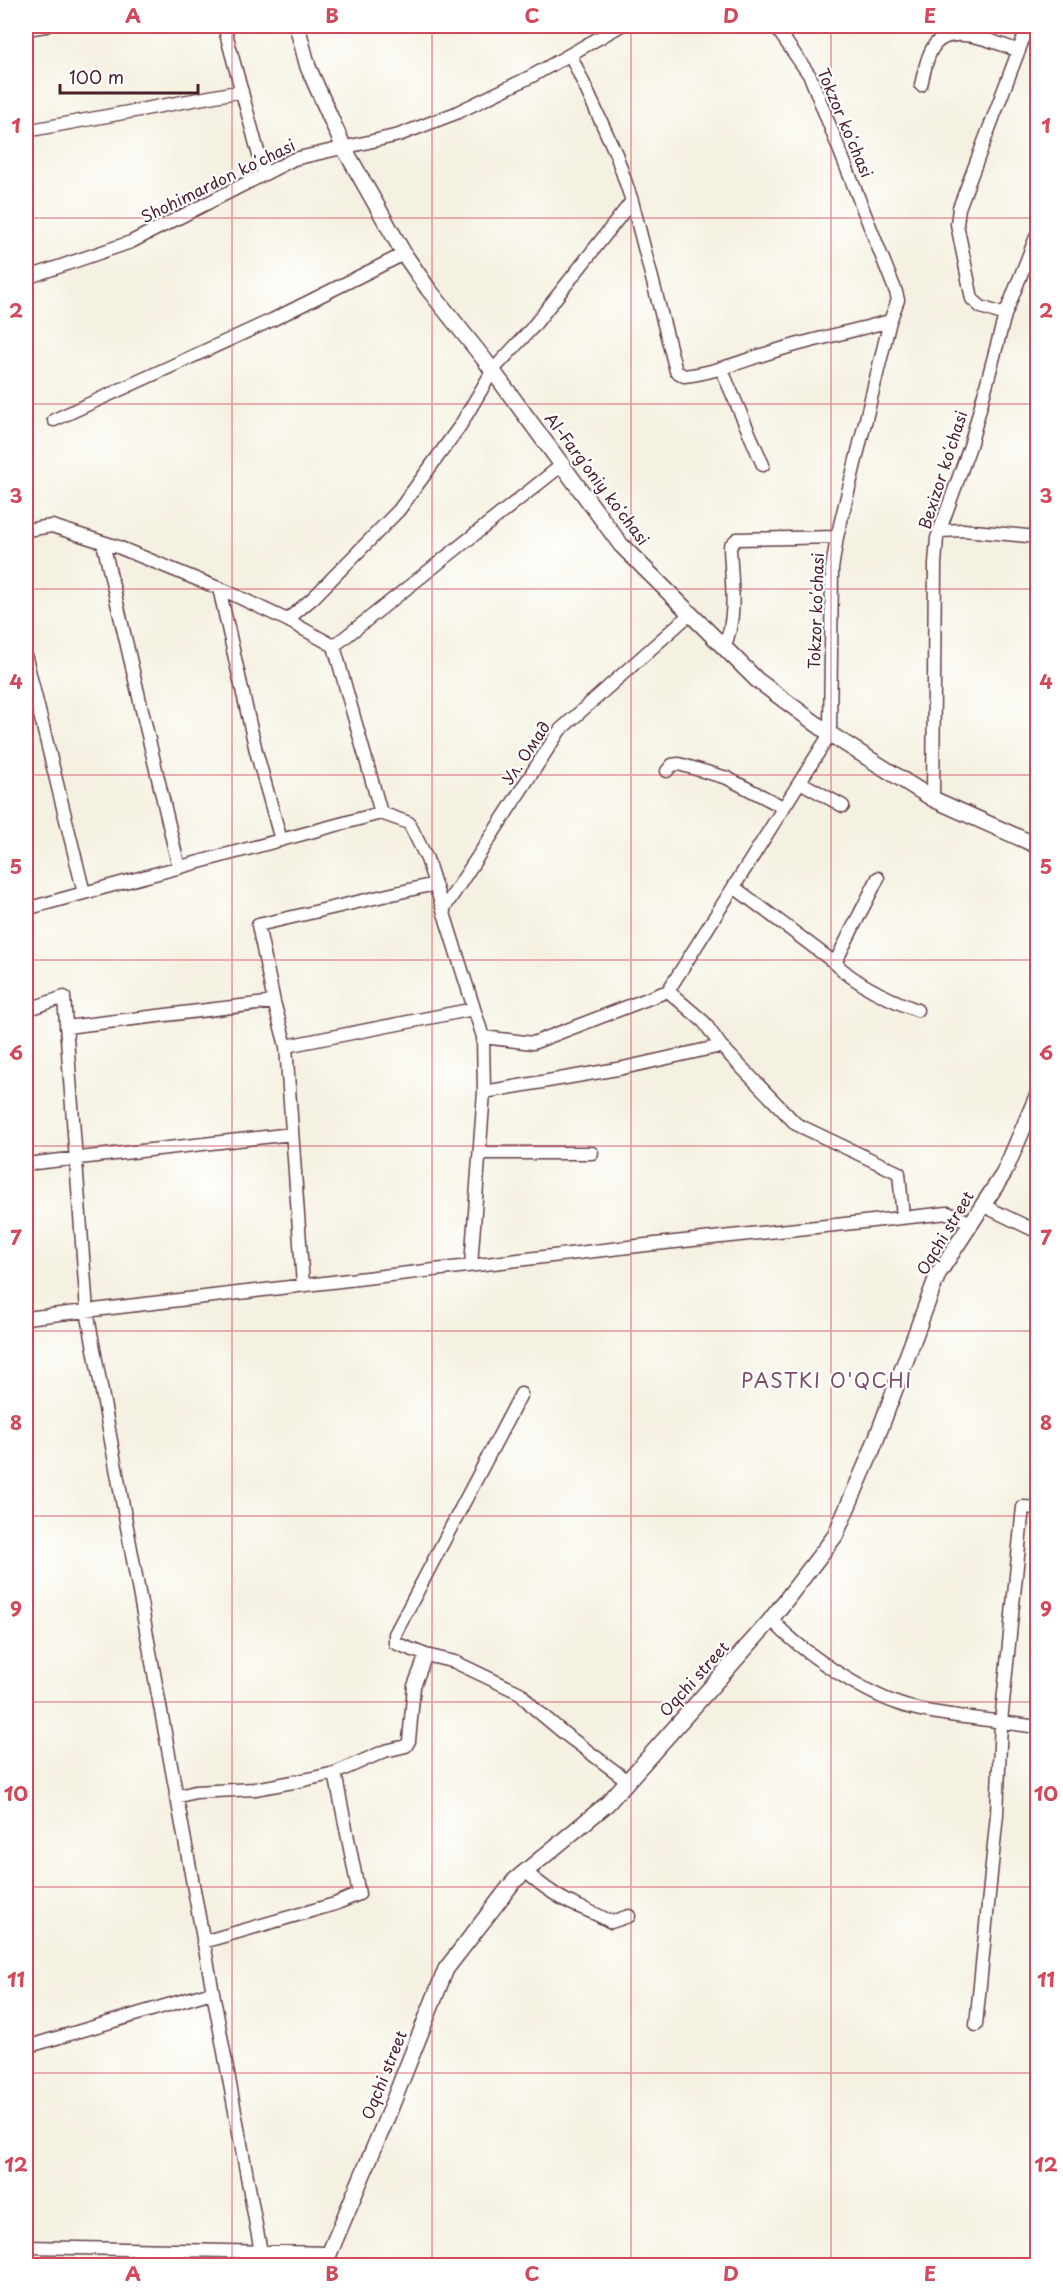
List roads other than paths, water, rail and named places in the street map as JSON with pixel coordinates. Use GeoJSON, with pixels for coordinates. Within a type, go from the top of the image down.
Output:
{"type":"FeatureCollection","features":[{"type":"Feature","properties":{"kind":"main road","name":"Al-Fargʻoniy koʻchasi"},"geometry":{"type":"LineString","coordinates":[[297,26],[308,68],[344,148],[404,254],[621,545],[757,680],[830,734],[933,799],[1038,846]]}},
{"type":"Feature","properties":{"kind":"main road","name":"Oqchi street"},"geometry":{"type":"LineString","coordinates":[[327,2259],[446,1969],[514,1881],[607,1804],[628,1781],[771,1619],[835,1536],[870,1453],[938,1274],[1004,1173],[1038,1094]]}},
{"type":"Feature","properties":{"kind":"street"},"geometry":{"type":"LineString","coordinates":[[26,29],[46,26]]}},
{"type":"Feature","properties":{"kind":"street"},"geometry":{"type":"LineString","coordinates":[[224,26],[264,174]]}},
{"type":"Feature","properties":{"kind":"street","name":"Shohimardon koʻchasi"},"geometry":{"type":"LineString","coordinates":[[26,278],[130,242],[294,159],[399,135],[456,113],[571,56],[620,26]]}},
{"type":"Feature","properties":{"kind":"street","name":"Tokzor koʻchasi"},"geometry":{"type":"LineString","coordinates":[[775,26],[810,76],[898,300],[890,321],[837,537],[832,569],[830,734]]}},
{"type":"Feature","properties":{"kind":"street"},"geometry":{"type":"LineString","coordinates":[[1005,315],[981,307],[972,299],[957,224],[959,208],[1028,26]]}},
{"type":"Feature","properties":{"kind":"street"},"geometry":{"type":"LineString","coordinates":[[921,85],[932,49],[938,41],[950,36],[964,34],[1019,51]]}},
{"type":"Feature","properties":{"kind":"street"},"geometry":{"type":"LineString","coordinates":[[571,56],[616,154],[632,201],[676,370],[684,376],[721,368],[796,345],[890,321]]}},
{"type":"Feature","properties":{"kind":"street"},"geometry":{"type":"LineString","coordinates":[[26,131],[242,91]]}},
{"type":"Feature","properties":{"kind":"street"},"geometry":{"type":"LineString","coordinates":[[287,620],[313,598],[399,510],[460,426],[492,370],[532,328],[632,201]]}},
{"type":"Feature","properties":{"kind":"street","name":"Bexizor koʻchasi"},"geometry":{"type":"LineString","coordinates":[[933,799],[935,564],[940,531],[969,446],[1005,315],[1038,232]]}},
{"type":"Feature","properties":{"kind":"street"},"geometry":{"type":"LineString","coordinates":[[54,420],[272,320],[404,254]]}},
{"type":"Feature","properties":{"kind":"street"},"geometry":{"type":"LineString","coordinates":[[721,368],[763,465]]}},
{"type":"Feature","properties":{"kind":"street"},"geometry":{"type":"LineString","coordinates":[[334,646],[562,465]]}},
{"type":"Feature","properties":{"kind":"street"},"geometry":{"type":"LineString","coordinates":[[26,530],[52,526],[104,543],[219,588],[287,620],[334,646],[381,813]]}},
{"type":"Feature","properties":{"kind":"street"},"geometry":{"type":"LineString","coordinates":[[940,531],[963,530],[1038,537]]}},
{"type":"Feature","properties":{"kind":"street"},"geometry":{"type":"LineString","coordinates":[[724,647],[730,632],[733,614],[730,546],[733,541],[737,539],[837,537]]}},
{"type":"Feature","properties":{"kind":"street"},"geometry":{"type":"LineString","coordinates":[[104,543],[179,868]]}},
{"type":"Feature","properties":{"kind":"street"},"geometry":{"type":"LineString","coordinates":[[219,588],[256,751],[281,840]]}},
{"type":"Feature","properties":{"kind":"street","name":"Ул. Омад"},"geometry":{"type":"LineString","coordinates":[[443,910],[560,730],[690,614]]}},
{"type":"Feature","properties":{"kind":"street"},"geometry":{"type":"LineString","coordinates":[[26,658],[84,893]]}},
{"type":"Feature","properties":{"kind":"street"},"geometry":{"type":"LineString","coordinates":[[483,1037],[533,1043],[668,991],[830,734]]}},
{"type":"Feature","properties":{"kind":"street"},"geometry":{"type":"LineString","coordinates":[[667,771],[672,765],[679,764],[727,778],[783,807]]}},
{"type":"Feature","properties":{"kind":"street"},"geometry":{"type":"LineString","coordinates":[[800,782],[843,806]]}},
{"type":"Feature","properties":{"kind":"street"},"geometry":{"type":"LineString","coordinates":[[26,909],[381,813],[409,823],[427,859],[483,1037],[484,1092],[471,1265]]}},
{"type":"Feature","properties":{"kind":"street"},"geometry":{"type":"LineString","coordinates":[[835,963],[878,878]]}},
{"type":"Feature","properties":{"kind":"street"},"geometry":{"type":"LineString","coordinates":[[303,1285],[286,1046],[258,925],[435,884]]}},
{"type":"Feature","properties":{"kind":"street"},"geometry":{"type":"LineString","coordinates":[[734,886],[843,970],[882,996],[917,1010]]}},
{"type":"Feature","properties":{"kind":"street"},"geometry":{"type":"LineString","coordinates":[[668,991],[704,1022],[721,1046],[796,1124],[899,1173],[903,1218]]}},
{"type":"Feature","properties":{"kind":"street"},"geometry":{"type":"LineString","coordinates":[[26,1010],[64,997],[87,1311],[261,2252]]}},
{"type":"Feature","properties":{"kind":"street"},"geometry":{"type":"LineString","coordinates":[[66,1027],[274,1002]]}},
{"type":"Feature","properties":{"kind":"street"},"geometry":{"type":"LineString","coordinates":[[286,1046],[474,1008]]}},
{"type":"Feature","properties":{"kind":"street"},"geometry":{"type":"LineString","coordinates":[[484,1092],[623,1068],[721,1046]]}},
{"type":"Feature","properties":{"kind":"street"},"geometry":{"type":"LineString","coordinates":[[26,1164],[292,1134]]}},
{"type":"Feature","properties":{"kind":"street"},"geometry":{"type":"LineString","coordinates":[[480,1153],[592,1153]]}},
{"type":"Feature","properties":{"kind":"street"},"geometry":{"type":"LineString","coordinates":[[982,1205],[1038,1232]]}},
{"type":"Feature","properties":{"kind":"street"},"geometry":{"type":"LineString","coordinates":[[26,1318],[471,1265],[948,1213],[970,1222]]}},
{"type":"Feature","properties":{"kind":"street"},"geometry":{"type":"LineString","coordinates":[[521,1394],[395,1634],[395,1642],[426,1655],[455,1662],[520,1693],[565,1734],[628,1781]]}},
{"type":"Feature","properties":{"kind":"street"},"geometry":{"type":"LineString","coordinates":[[976,2025],[997,1814],[1001,1722],[1023,1507],[1038,1508]]}},
{"type":"Feature","properties":{"kind":"street"},"geometry":{"type":"LineString","coordinates":[[771,1619],[782,1631],[819,1660],[878,1694],[905,1706],[1038,1727]]}},
{"type":"Feature","properties":{"kind":"street"},"geometry":{"type":"LineString","coordinates":[[176,1797],[195,1792],[255,1790],[335,1773],[385,1751],[406,1746],[409,1741],[414,1686],[426,1655]]}},
{"type":"Feature","properties":{"kind":"street"},"geometry":{"type":"LineString","coordinates":[[203,1942],[335,1904],[359,1894],[335,1773]]}},
{"type":"Feature","properties":{"kind":"street"},"geometry":{"type":"LineString","coordinates":[[526,1872],[558,1896],[576,1906],[595,1912],[611,1922],[629,1916]]}},
{"type":"Feature","properties":{"kind":"street"},"geometry":{"type":"LineString","coordinates":[[26,2047],[212,1992]]}},
{"type":"Feature","properties":{"kind":"street"},"geometry":{"type":"LineString","coordinates":[[26,2247],[261,2252],[327,2259]]}},
{"type":"Feature","properties":{"kind":"district","name":"PASTKI O'QCHI"},"geometry":{"type":"Point","coordinates":[827,1381]}}]}
